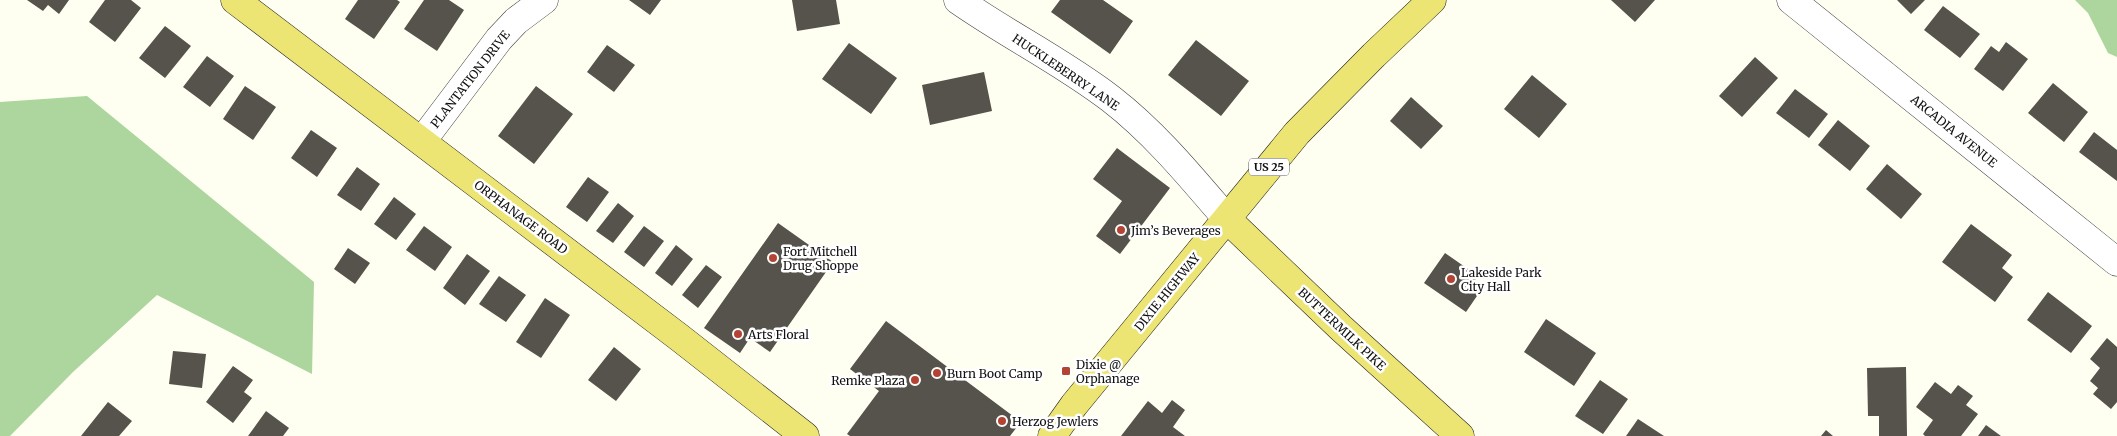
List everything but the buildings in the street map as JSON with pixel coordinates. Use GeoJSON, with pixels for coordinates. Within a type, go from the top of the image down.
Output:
{"type":"FeatureCollection","features":[{"type":"Feature","properties":{"kind":"main road","name":"ORPHANAGE ROAD"},"geometry":{"type":"LineString","coordinates":[[235,0],[680,338],[805,436]]}},
{"type":"Feature","properties":{"kind":"main road","name":"DIXIE HIGHWAY"},"geometry":{"type":"LineString","coordinates":[[1052,436],[1074,405],[1312,117],[1432,0]]}},
{"type":"Feature","properties":{"kind":"main road","name":"BUTTERMILK PIKE"},"geometry":{"type":"LineString","coordinates":[[1227,219],[1334,322],[1460,436]]}},
{"type":"Feature","properties":{"kind":"street","name":"PLANTATION DRIVE"},"geometry":{"type":"LineString","coordinates":[[422,141],[499,39],[516,21],[544,0]]}},
{"type":"Feature","properties":{"kind":"street","name":"HUCKLEBERRY LANE"},"geometry":{"type":"LineString","coordinates":[[958,0],[1043,53],[1111,99],[1172,156],[1227,219]]}},
{"type":"Feature","properties":{"kind":"street","name":"ARCADIA AVENUE"},"geometry":{"type":"LineString","coordinates":[[1792,0],[2117,262]]}},
{"type":"Feature","properties":{"kind":"green space"},"geometry":{"type":"Polygon","coordinates":[[[2075,0],[2117,0],[2117,57],[2108,53],[2088,13],[2075,0]]]}},
{"type":"Feature","properties":{"kind":"green space"},"geometry":{"type":"Polygon","coordinates":[[[87,96],[314,282],[312,374],[157,295],[73,372],[10,436],[0,436],[0,102],[87,96]]]}},
{"type":"Feature","properties":{"kind":"place","name":"Jim’s Beverages"},"geometry":{"type":"Point","coordinates":[1121,230]}},
{"type":"Feature","properties":{"kind":"place","name":"Fort Mitchell Drug Shoppe"},"geometry":{"type":"Point","coordinates":[773,258]}},
{"type":"Feature","properties":{"kind":"place","name":"Lakeside Park City Hall"},"geometry":{"type":"Point","coordinates":[1451,279]}},
{"type":"Feature","properties":{"kind":"place","name":"Arts Floral"},"geometry":{"type":"Point","coordinates":[738,334]}},
{"type":"Feature","properties":{"kind":"place","name":"Dixie @ Orphanage"},"geometry":{"type":"Point","coordinates":[1066,371]}},
{"type":"Feature","properties":{"kind":"place","name":"Burn Boot Camp"},"geometry":{"type":"Point","coordinates":[937,373]}},
{"type":"Feature","properties":{"kind":"place","name":"Remke Plaza"},"geometry":{"type":"Point","coordinates":[915,380]}},
{"type":"Feature","properties":{"kind":"place","name":"Herzog Jewlers"},"geometry":{"type":"Point","coordinates":[1002,421]}}]}
